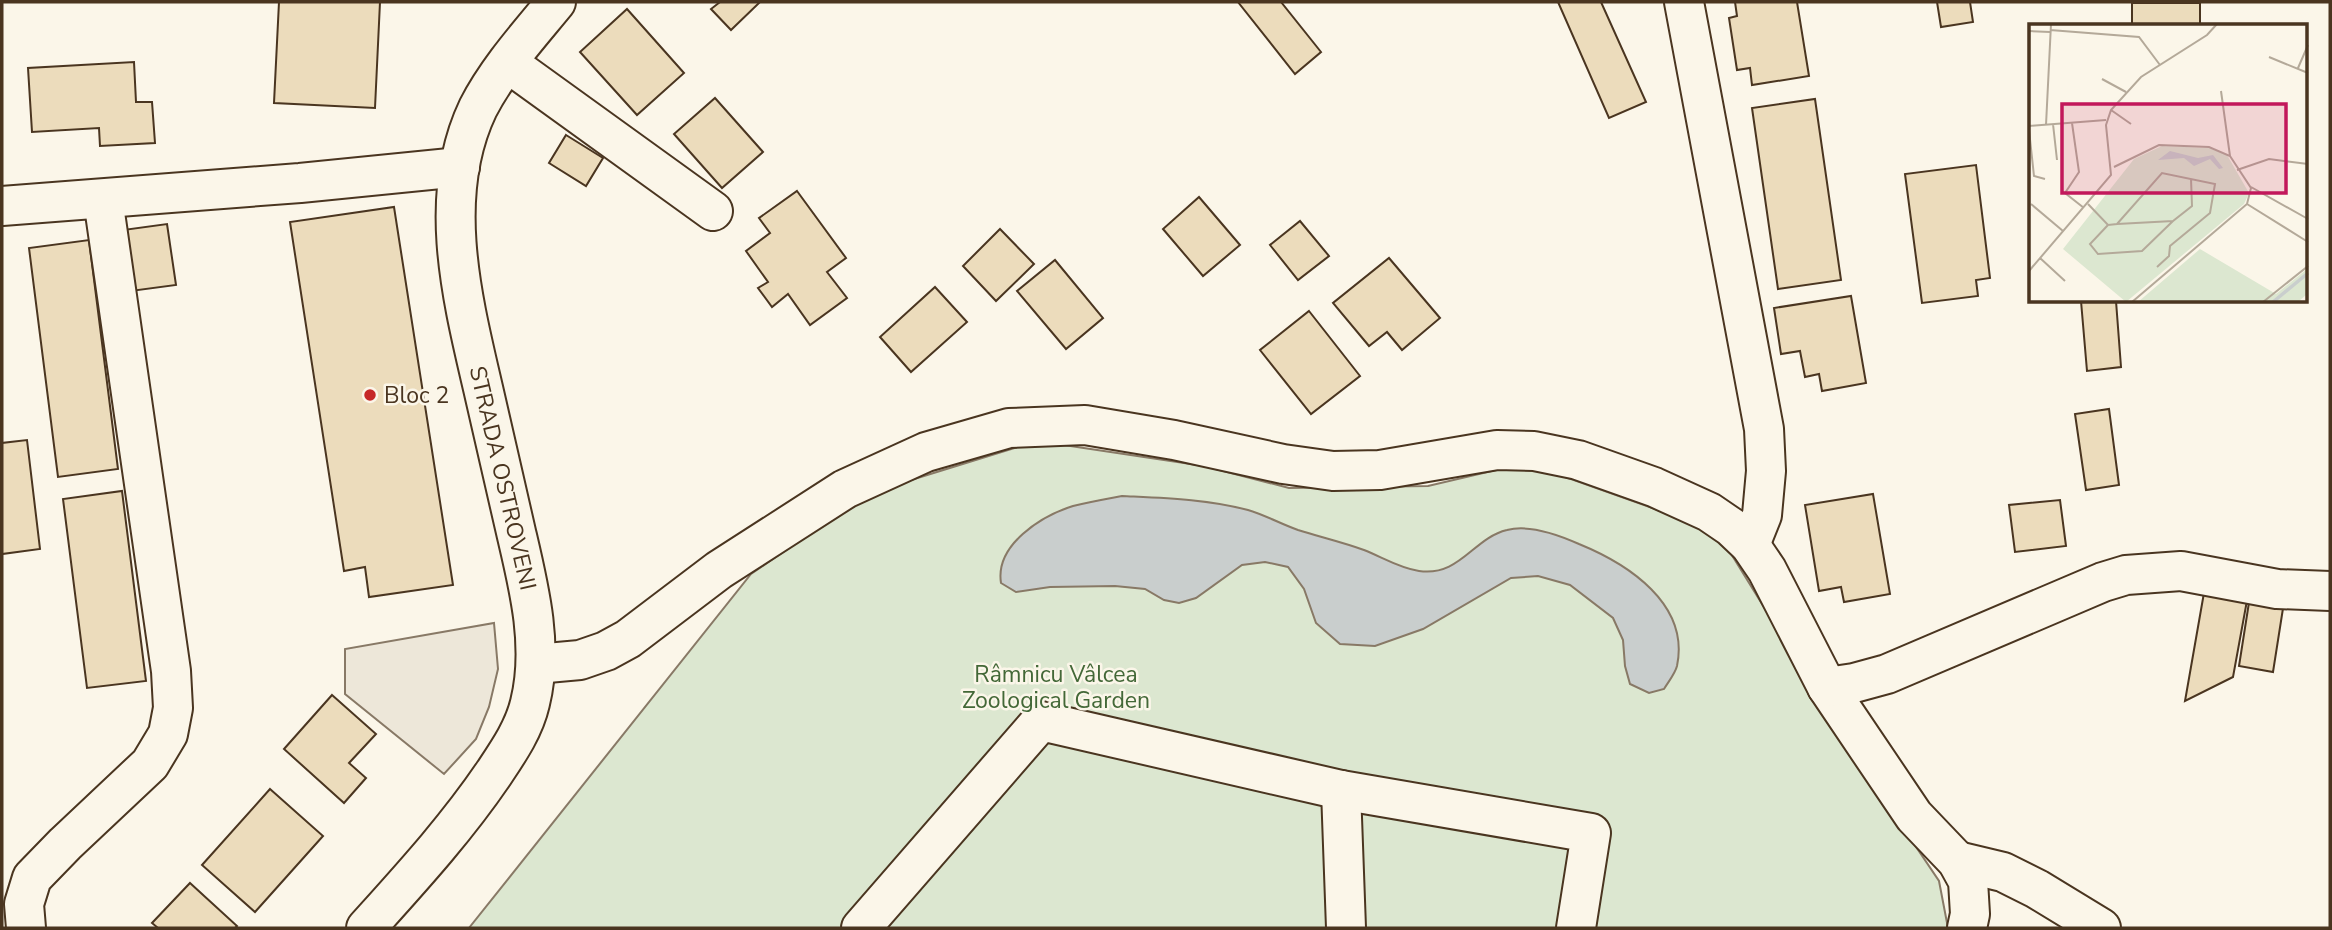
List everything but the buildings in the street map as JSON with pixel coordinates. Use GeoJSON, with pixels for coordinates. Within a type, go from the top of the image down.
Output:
{"type":"FeatureCollection","features":[{"type":"Feature","properties":{"kind":"street","name":"STRADA OSTROVENI"},"geometry":{"type":"LineString","coordinates":[[366,928],[445,839],[480,794],[511,747],[529,705],[536,664],[533,616],[469,329],[455,225],[460,167],[478,109],[508,63],[556,2]]}},
{"type":"Feature","properties":{"kind":"street"},"geometry":{"type":"LineString","coordinates":[[1684,2],[1764,429],[1766,471],[1762,515],[1750,545]]}},
{"type":"Feature","properties":{"kind":"street"},"geometry":{"type":"LineString","coordinates":[[508,63],[713,211]]}},
{"type":"Feature","properties":{"kind":"street"},"geometry":{"type":"LineString","coordinates":[[2,206],[460,167]]}},
{"type":"Feature","properties":{"kind":"street"},"geometry":{"type":"LineString","coordinates":[[26,928],[24,904],[32,878],[150,764],[168,734],[173,708],[171,671],[103,199]]}},
{"type":"Feature","properties":{"kind":"street"},"geometry":{"type":"LineString","coordinates":[[536,664],[580,660],[606,651],[628,639],[719,570],[845,489],[926,453],[1009,428],[1085,425],[1174,440],[1283,464],[1333,471],[1380,470],[1497,450],[1534,451],[1578,460],[1654,487],[1709,512],[1731,527],[1750,545],[1767,570],[1826,687],[1914,816],[1963,872],[1970,914],[1968,928]]}},
{"type":"Feature","properties":{"kind":"street"},"geometry":{"type":"LineString","coordinates":[[1826,687],[1887,674],[2103,582],[2126,575],[2181,571],[2277,589],[2330,591]]}},
{"type":"Feature","properties":{"kind":"street"},"geometry":{"type":"LineString","coordinates":[[861,928],[1041,722],[1341,790],[1591,833],[1576,928]]}},
{"type":"Feature","properties":{"kind":"street"},"geometry":{"type":"LineString","coordinates":[[1341,790],[1346,928]]}},
{"type":"Feature","properties":{"kind":"street"},"geometry":{"type":"LineString","coordinates":[[1963,872],[2003,872],[2037,889],[2101,928]]}},
{"type":"Feature","properties":{"kind":"green space","name":"Râmnicu Vâlcea Zoological Garden"},"geometry":{"type":"Polygon","coordinates":[[[1037,441],[1204,466],[1289,488],[1428,486],[1526,463],[1717,531],[1865,771],[1939,881],[1948,928],[469,928],[751,574],[869,493],[1037,441]]]}},
{"type":"Feature","properties":{"kind":"shaded area"},"geometry":{"type":"Polygon","coordinates":[[[1122,496],[1170,498],[1233,506],[1419,571],[1433,571],[1456,563],[1495,534],[1507,530],[1525,528],[1553,534],[1598,552],[1635,575],[1651,589],[1665,605],[1674,624],[1679,644],[1677,666],[1664,689],[1649,693],[1630,684],[1625,666],[1623,640],[1613,618],[1570,585],[1538,576],[1511,578],[1423,629],[1375,646],[1340,644],[1316,623],[1304,589],[1288,567],[1265,562],[1242,565],[1196,598],[1179,603],[1164,600],[1145,589],[1115,586],[1050,587],[1016,592],[1001,583],[1005,556],[1023,534],[1035,525],[1073,506],[1122,496]]]}},
{"type":"Feature","properties":{"kind":"shaded area"},"geometry":{"type":"Polygon","coordinates":[[[494,623],[498,669],[489,707],[476,739],[444,774],[345,694],[345,649],[494,623]]]}},
{"type":"Feature","properties":{"kind":"place","name":"Bloc 2"},"geometry":{"type":"Point","coordinates":[370,395]}}]}
